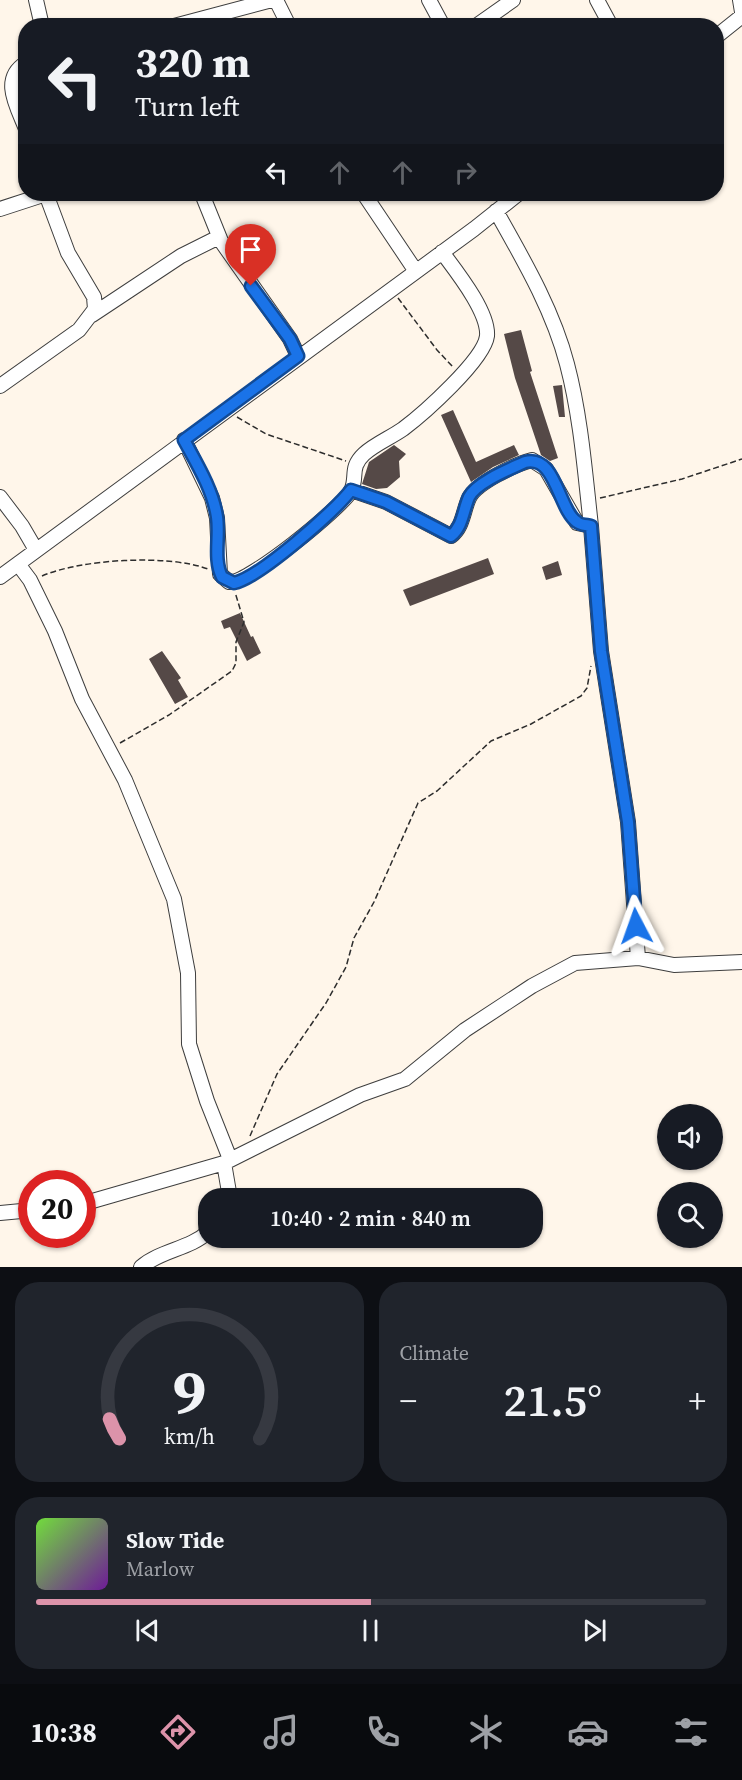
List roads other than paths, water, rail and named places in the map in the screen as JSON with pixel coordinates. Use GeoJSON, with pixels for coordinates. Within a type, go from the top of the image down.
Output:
{"type":"FeatureCollection","features":[{"type":"Feature","properties":{"kind":"street"},"geometry":{"type":"LineString","coordinates":[[36,0],[40,18]]}},
{"type":"Feature","properties":{"kind":"street"},"geometry":{"type":"LineString","coordinates":[[205,18],[274,0],[284,18]]}},
{"type":"Feature","properties":{"kind":"street"},"geometry":{"type":"LineString","coordinates":[[429,0],[439,18]]}},
{"type":"Feature","properties":{"kind":"street"},"geometry":{"type":"LineString","coordinates":[[487,18],[513,0]]}},
{"type":"Feature","properties":{"kind":"street"},"geometry":{"type":"LineString","coordinates":[[597,0],[606,18]]}},
{"type":"Feature","properties":{"kind":"street"},"geometry":{"type":"LineString","coordinates":[[724,30],[742,14],[740,0]]}},
{"type":"Feature","properties":{"kind":"street"},"geometry":{"type":"LineString","coordinates":[[0,71],[18,67]]}},
{"type":"Feature","properties":{"kind":"street"},"geometry":{"type":"LineString","coordinates":[[18,69],[12,75],[9,89],[18,110]]}},
{"type":"Feature","properties":{"kind":"street"},"geometry":{"type":"LineString","coordinates":[[0,209],[25,201]]}},
{"type":"Feature","properties":{"kind":"street"},"geometry":{"type":"LineString","coordinates":[[49,201],[68,253],[94,297],[96,304],[92,315]]}},
{"type":"Feature","properties":{"kind":"street"},"geometry":{"type":"LineString","coordinates":[[205,201],[219,237],[290,339],[298,356]]}},
{"type":"Feature","properties":{"kind":"street"},"geometry":{"type":"LineString","coordinates":[[368,201],[415,270]]}},
{"type":"Feature","properties":{"kind":"street"},"geometry":{"type":"LineString","coordinates":[[0,577],[509,201]]}},
{"type":"Feature","properties":{"kind":"street"},"geometry":{"type":"LineString","coordinates":[[496,211],[531,275],[561,343],[575,404],[591,526],[601,651],[628,822],[638,958]]}},
{"type":"Feature","properties":{"kind":"street"},"geometry":{"type":"LineString","coordinates":[[0,386],[79,330],[92,315],[181,255],[219,237]]}},
{"type":"Feature","properties":{"kind":"street"},"geometry":{"type":"LineString","coordinates":[[184,440],[212,498],[217,518],[220,574],[224,580],[234,583],[274,559],[351,490],[355,465],[366,452],[400,431],[423,412],[480,353],[485,343],[486,322],[466,285],[442,252]]}},
{"type":"Feature","properties":{"kind":"street"},"geometry":{"type":"LineString","coordinates":[[351,490],[386,502],[451,536],[459,527],[472,493],[505,471],[532,460],[546,469],[577,523],[591,526]]}},
{"type":"Feature","properties":{"kind":"street"},"geometry":{"type":"LineString","coordinates":[[0,498],[22,526],[36,550]]}},
{"type":"Feature","properties":{"kind":"street"},"geometry":{"type":"LineString","coordinates":[[18,564],[30,580],[55,631],[82,699],[150,837],[174,899],[189,973],[189,1044],[227,1161],[229,1188]]}},
{"type":"Feature","properties":{"kind":"street"},"geometry":{"type":"LineString","coordinates":[[96,1200],[227,1161],[360,1095],[405,1079],[465,1030],[562,969],[591,960],[638,958],[674,965],[742,962]]}},
{"type":"Feature","properties":{"kind":"street"},"geometry":{"type":"LineString","coordinates":[[0,1213],[18,1211]]}},
{"type":"Feature","properties":{"kind":"street"},"geometry":{"type":"LineString","coordinates":[[141,1267],[173,1250],[198,1240]]}}]}
